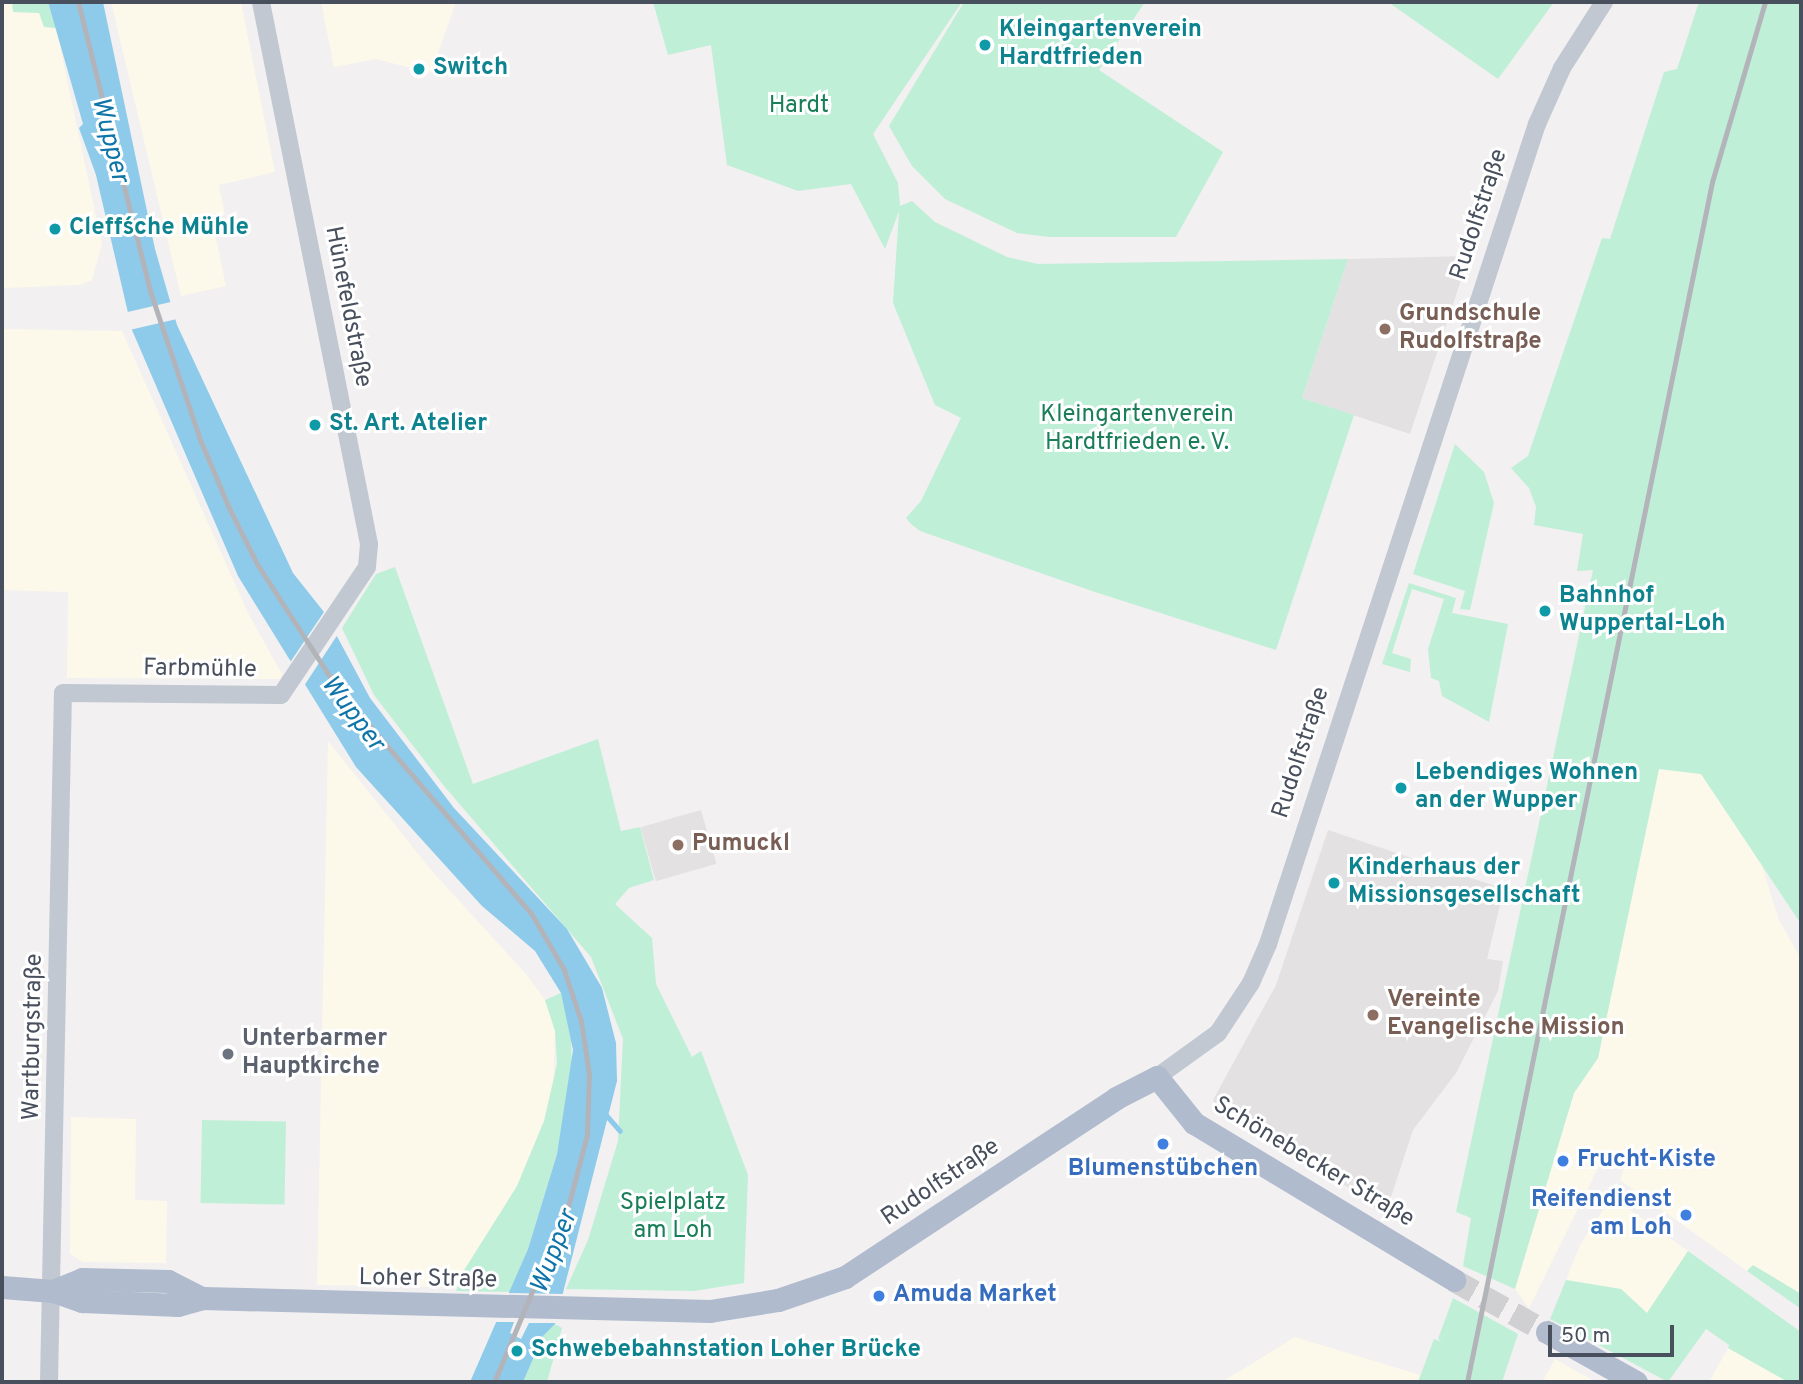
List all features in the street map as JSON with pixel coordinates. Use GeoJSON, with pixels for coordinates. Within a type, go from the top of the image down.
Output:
{"type":"FeatureCollection","features":[{"type":"Feature","properties":{"kind":"main road","name":"Schönebecker Straße"},"geometry":{"type":"LineString","coordinates":[[1157,1077],[1194,1123],[1454,1280]]}},
{"type":"Feature","properties":{"kind":"main road","name":"Rudolfstraße"},"geometry":{"type":"LineString","coordinates":[[778,1300],[845,1277],[1116,1098],[1157,1077]]}},
{"type":"Feature","properties":{"kind":"main road","name":"Loher Straße"},"geometry":{"type":"LineString","coordinates":[[2,1287],[53,1291],[82,1279],[168,1280],[202,1298],[560,1310],[710,1311],[778,1300]]}},
{"type":"Feature","properties":{"kind":"main road"},"geometry":{"type":"LineString","coordinates":[[1547,1332],[1636,1382]]}},
{"type":"Feature","properties":{"kind":"street","name":"Hünefeldstraße"},"geometry":{"type":"LineString","coordinates":[[261,2],[369,544],[362,578],[336,617]]}},
{"type":"Feature","properties":{"kind":"street","name":"Rudolfstraße"},"geometry":{"type":"LineString","coordinates":[[1157,1077],[1218,1032],[1251,983],[1268,944],[1537,124],[1562,68],[1604,2]]}},
{"type":"Feature","properties":{"kind":"street","name":"Farbmühle"},"geometry":{"type":"LineString","coordinates":[[63,693],[281,695],[336,617]]}},
{"type":"Feature","properties":{"kind":"street","name":"Wartburgstraße"},"geometry":{"type":"LineString","coordinates":[[50,1382],[63,693]]}},
{"type":"Feature","properties":{"kind":"shaded area"},"geometry":{"type":"Polygon","coordinates":[[[2,2],[12,2],[13,12],[40,13],[44,27],[56,28],[102,244],[92,280],[80,285],[2,288],[2,2]]]}},
{"type":"Feature","properties":{"kind":"shaded area"},"geometry":{"type":"Polygon","coordinates":[[[111,2],[241,2],[275,172],[219,185],[225,215],[212,219],[226,286],[181,296],[111,2]]]}},
{"type":"Feature","properties":{"kind":"shaded area"},"geometry":{"type":"Polygon","coordinates":[[[321,2],[456,2],[431,73],[376,59],[334,67],[321,2]]]}},
{"type":"Feature","properties":{"kind":"shaded area","name":"Grundschule Rudolfstraße"},"geometry":{"type":"Polygon","coordinates":[[[1469,256],[1410,434],[1302,398],[1348,259],[1469,256]]]}},
{"type":"Feature","properties":{"kind":"shaded area"},"geometry":{"type":"Polygon","coordinates":[[[2,329],[122,331],[249,615],[282,674],[280,679],[67,678],[68,592],[2,590],[2,329]]]}},
{"type":"Feature","properties":{"kind":"shaded area"},"geometry":{"type":"Polygon","coordinates":[[[328,741],[431,870],[526,974],[545,1000],[555,1031],[553,1096],[544,1121],[517,1186],[455,1287],[317,1285],[328,741]]]}},
{"type":"Feature","properties":{"kind":"shaded area"},"geometry":{"type":"Polygon","coordinates":[[[1659,769],[1701,774],[1761,863],[1779,920],[1801,959],[1801,1294],[1753,1265],[1747,1271],[1620,1180],[1626,1161],[1605,1154],[1529,1308],[1515,1289],[1574,1093],[1598,1058],[1659,769]]]}},
{"type":"Feature","properties":{"kind":"shaded area","name":"Pumuckl"},"geometry":{"type":"Polygon","coordinates":[[[701,810],[716,864],[656,881],[640,827],[701,810]]]}},
{"type":"Feature","properties":{"kind":"shaded area","name":"Vereinte Evangelische Mission"},"geometry":{"type":"Polygon","coordinates":[[[1328,830],[1504,889],[1487,959],[1503,961],[1498,991],[1456,1073],[1413,1130],[1390,1200],[1391,1221],[1353,1190],[1225,1118],[1213,1100],[1276,985],[1328,830]]]}},
{"type":"Feature","properties":{"kind":"shaded area"},"geometry":{"type":"Polygon","coordinates":[[[71,1117],[136,1119],[135,1200],[167,1201],[166,1263],[83,1262],[70,1254],[71,1117]]]}},
{"type":"Feature","properties":{"kind":"shaded area"},"geometry":{"type":"Polygon","coordinates":[[[1609,1201],[1618,1201],[1688,1251],[1647,1313],[1621,1289],[1566,1280],[1581,1243],[1609,1201]]]}},
{"type":"Feature","properties":{"kind":"shaded area"},"geometry":{"type":"Polygon","coordinates":[[[1295,1337],[1420,1375],[1418,1382],[1222,1382],[1295,1337]]]}},
{"type":"Feature","properties":{"kind":"shaded area"},"geometry":{"type":"Polygon","coordinates":[[[1728,1348],[1788,1382],[1709,1382],[1728,1348]]]}},
{"type":"Feature","properties":{"kind":"shaded area"},"geometry":{"type":"Polygon","coordinates":[[[1555,1359],[1596,1382],[1542,1382],[1555,1359]]]}},
{"type":"Feature","properties":{"kind":"green space"},"geometry":{"type":"Polygon","coordinates":[[[12,2],[48,2],[56,28],[44,27],[39,13],[13,12],[12,2]]]}},
{"type":"Feature","properties":{"kind":"green space","name":"Kleingartenverein Hardtfrieden e. V."},"geometry":{"type":"Polygon","coordinates":[[[653,2],[962,2],[873,134],[898,183],[900,206],[912,201],[935,222],[1007,257],[1038,264],[1348,259],[1302,398],[1354,415],[1276,650],[1095,592],[920,531],[911,524],[906,518],[921,501],[961,418],[935,405],[893,303],[899,211],[885,249],[851,184],[798,191],[727,165],[711,45],[668,55],[653,2]]]}},
{"type":"Feature","properties":{"kind":"green space"},"geometry":{"type":"Polygon","coordinates":[[[964,2],[1145,2],[1099,70],[1223,152],[1176,237],[1049,237],[1017,233],[945,199],[912,166],[889,126],[964,2]]]}},
{"type":"Feature","properties":{"kind":"green space"},"geometry":{"type":"Polygon","coordinates":[[[1388,2],[1554,2],[1498,79],[1388,2]]]}},
{"type":"Feature","properties":{"kind":"green space"},"geometry":{"type":"Polygon","coordinates":[[[1699,2],[1801,2],[1801,924],[1701,774],[1659,769],[1598,1058],[1574,1093],[1515,1289],[1463,1266],[1471,1218],[1456,1212],[1593,570],[1577,571],[1583,534],[1534,525],[1536,507],[1529,488],[1511,468],[1528,456],[1602,238],[1610,239],[1664,72],[1677,69],[1699,2]]]}},
{"type":"Feature","properties":{"kind":"green space"},"geometry":{"type":"Polygon","coordinates":[[[1455,444],[1484,472],[1494,503],[1470,610],[1460,609],[1465,591],[1413,574],[1455,444]]]}},
{"type":"Feature","properties":{"kind":"green space","name":"Spielplatz am Loh"},"geometry":{"type":"Polygon","coordinates":[[[395,567],[473,784],[598,739],[621,831],[640,827],[654,880],[629,888],[615,904],[652,938],[656,984],[692,1057],[701,1051],[748,1175],[744,1283],[694,1291],[566,1289],[588,1240],[618,1141],[623,1039],[591,957],[444,786],[374,695],[342,628],[376,574],[395,567]]]}},
{"type":"Feature","properties":{"kind":"green space"},"geometry":{"type":"Polygon","coordinates":[[[1409,583],[1456,598],[1452,613],[1508,624],[1489,722],[1442,696],[1439,681],[1431,678],[1428,649],[1444,599],[1412,589],[1392,653],[1411,659],[1410,672],[1382,664],[1409,583]]]}},
{"type":"Feature","properties":{"kind":"green space"},"geometry":{"type":"Polygon","coordinates":[[[561,993],[571,1032],[572,1073],[557,1154],[528,1249],[511,1292],[456,1291],[461,1275],[517,1186],[544,1121],[557,1064],[555,1031],[545,1000],[561,993]]]}},
{"type":"Feature","properties":{"kind":"green space"},"geometry":{"type":"Polygon","coordinates":[[[202,1120],[286,1121],[285,1204],[201,1203],[202,1120]]]}},
{"type":"Feature","properties":{"kind":"green space"},"geometry":{"type":"Polygon","coordinates":[[[1688,1251],[1801,1332],[1801,1382],[1788,1382],[1728,1348],[1729,1345],[1706,1329],[1668,1382],[1550,1319],[1566,1280],[1621,1289],[1647,1313],[1688,1251]]]}},
{"type":"Feature","properties":{"kind":"green space"},"geometry":{"type":"Polygon","coordinates":[[[1753,1265],[1801,1294],[1801,1309],[1747,1271],[1753,1265]]]}},
{"type":"Feature","properties":{"kind":"green space"},"geometry":{"type":"Polygon","coordinates":[[[1453,1298],[1518,1334],[1502,1382],[1418,1382],[1434,1339],[1442,1342],[1438,1339],[1453,1298]]]}},
{"type":"Feature","properties":{"kind":"green space"},"geometry":{"type":"Polygon","coordinates":[[[555,1324],[562,1328],[547,1382],[523,1382],[543,1336],[555,1324]]]}},
{"type":"Feature","properties":{"kind":"water","name":"Wupper"},"geometry":{"type":"Polygon","coordinates":[[[48,2],[103,2],[155,249],[177,325],[293,573],[324,612],[370,698],[454,808],[567,929],[602,988],[616,1043],[617,1081],[555,1324],[543,1336],[523,1382],[470,1382],[528,1249],[557,1154],[573,1050],[561,993],[535,951],[482,906],[356,767],[238,576],[132,330],[96,175],[79,128],[83,124],[48,2]]]}},
{"type":"Feature","properties":{"kind":"pier"},"geometry":{"type":"Polygon","coordinates":[[[175,301],[179,319],[127,330],[123,313],[175,301]]]}},
{"type":"Feature","properties":{"kind":"pier"},"geometry":{"type":"Polygon","coordinates":[[[326,609],[340,631],[302,689],[287,667],[326,609]]]}},
{"type":"Feature","properties":{"kind":"pier"},"geometry":{"type":"Polygon","coordinates":[[[507,1293],[564,1294],[557,1323],[529,1323],[521,1339],[510,1333],[514,1322],[493,1322],[507,1293]]]}},
{"type":"Feature","properties":{"kind":"waterway"},"geometry":{"type":"LineString","coordinates":[[606,1115],[620,1131]]}},
{"type":"Feature","properties":{"kind":"tunnel"},"geometry":{"type":"LineString","coordinates":[[1454,1280],[1547,1332]]}},
{"type":"Feature","properties":{"kind":"railway"},"geometry":{"type":"LineString","coordinates":[[78,2],[150,291],[199,437],[229,508],[257,564],[338,689],[531,913],[564,970],[581,1021],[589,1074],[587,1135],[569,1203],[494,1382]]}},
{"type":"Feature","properties":{"kind":"railway"},"geometry":{"type":"LineString","coordinates":[[1467,1382],[1712,182],[1765,2]]}},
{"type":"Feature","properties":{"kind":"place","name":"Kleingartenverein Hardtfrieden"},"geometry":{"type":"Point","coordinates":[985,45]}},
{"type":"Feature","properties":{"kind":"place","name":"Switch"},"geometry":{"type":"Point","coordinates":[419,69]}},
{"type":"Feature","properties":{"kind":"place","name":"Cleff´sche Mühle"},"geometry":{"type":"Point","coordinates":[55,229]}},
{"type":"Feature","properties":{"kind":"place","name":"Grundschule Rudolfstraße"},"geometry":{"type":"Point","coordinates":[1385,329]}},
{"type":"Feature","properties":{"kind":"place","name":"St. Art. Atelier"},"geometry":{"type":"Point","coordinates":[315,425]}},
{"type":"Feature","properties":{"kind":"place","name":"Bahnhof Wuppertal-Loh"},"geometry":{"type":"Point","coordinates":[1545,611]}},
{"type":"Feature","properties":{"kind":"place","name":"Lebendiges Wohnen an der Wupper"},"geometry":{"type":"Point","coordinates":[1401,788]}},
{"type":"Feature","properties":{"kind":"place","name":"Pumuckl"},"geometry":{"type":"Point","coordinates":[678,845]}},
{"type":"Feature","properties":{"kind":"place","name":"Kinderhaus der Missionsgesellschaft"},"geometry":{"type":"Point","coordinates":[1334,883]}},
{"type":"Feature","properties":{"kind":"place","name":"Vereinte Evangelische Mission"},"geometry":{"type":"Point","coordinates":[1373,1015]}},
{"type":"Feature","properties":{"kind":"place","name":"Unterbarmer Hauptkirche"},"geometry":{"type":"Point","coordinates":[228,1054]}},
{"type":"Feature","properties":{"kind":"place","name":"Blumenstübchen"},"geometry":{"type":"Point","coordinates":[1163,1144]}},
{"type":"Feature","properties":{"kind":"place","name":"Frucht-Kiste"},"geometry":{"type":"Point","coordinates":[1563,1161]}},
{"type":"Feature","properties":{"kind":"place","name":"Reifendienst am Loh"},"geometry":{"type":"Point","coordinates":[1686,1215]}},
{"type":"Feature","properties":{"kind":"place","name":"Amuda Market"},"geometry":{"type":"Point","coordinates":[879,1296]}},
{"type":"Feature","properties":{"kind":"place","name":"Schwebebahnstation Loher Brücke"},"geometry":{"type":"Point","coordinates":[517,1351]}},
{"type":"Feature","properties":{"kind":"park label","name":"Hardt"},"geometry":{"type":"Point","coordinates":[799,107]}}]}
